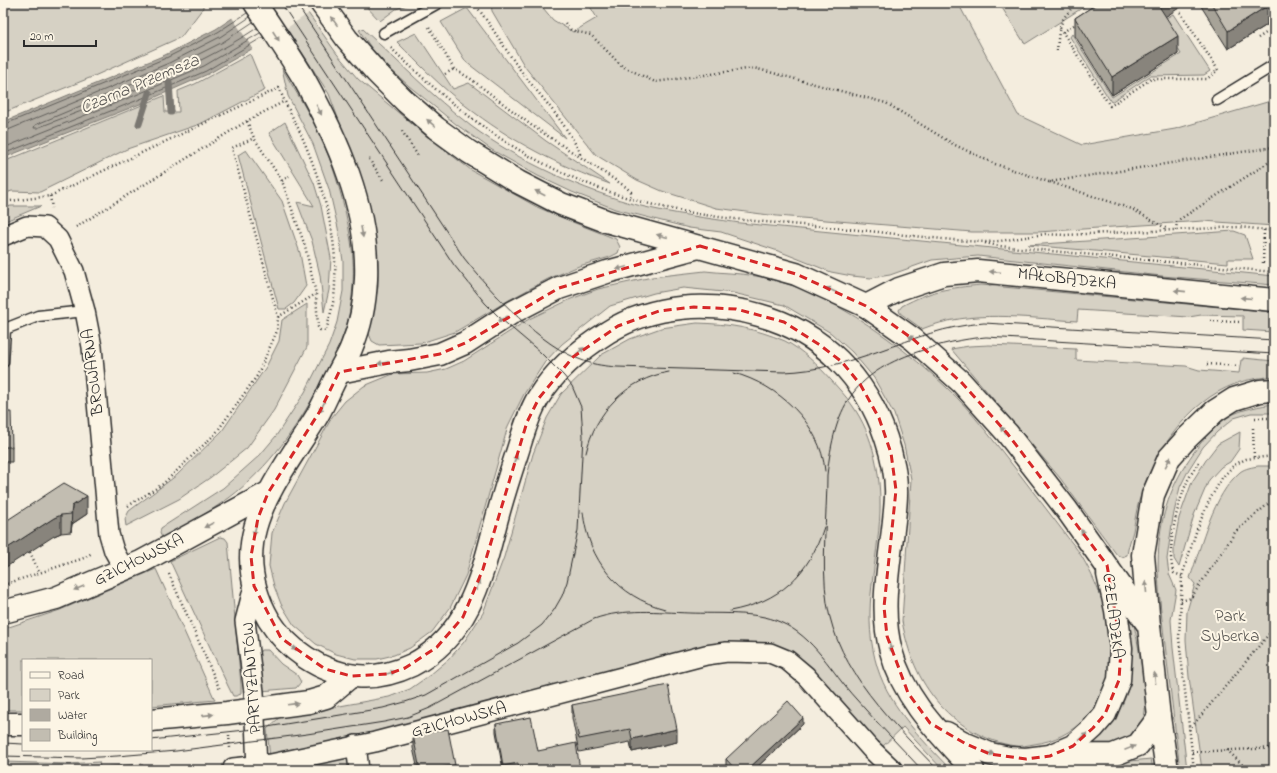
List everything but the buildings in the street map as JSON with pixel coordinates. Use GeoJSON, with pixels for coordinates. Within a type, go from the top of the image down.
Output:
{"type":"FeatureCollection","features":[{"type":"Feature","properties":{"kind":"main road"},"geometry":{"type":"LineString","coordinates":[[255,3],[302,75],[338,150],[353,188],[362,231],[366,278],[363,313],[353,345],[320,411],[268,493],[258,518],[251,556],[254,586],[263,608],[281,638],[295,650],[325,669],[351,676],[388,674],[405,668],[424,658],[438,648],[463,618],[475,595],[500,505],[527,422],[538,398],[554,378],[573,357],[586,346],[618,326],[638,318],[659,311],[673,309],[712,307],[736,309],[784,322],[804,333],[842,362],[860,384],[879,418],[891,453],[896,490],[884,607],[887,636],[891,653],[908,693],[930,723],[973,770]]}},
{"type":"Feature","properties":{"kind":"main road"},"geometry":{"type":"LineString","coordinates":[[321,3],[347,39],[377,73],[406,102],[436,128],[469,152],[518,182],[561,204],[606,221],[796,274],[866,306],[913,339],[961,382],[1011,439],[1067,510],[1149,626]]}},
{"type":"Feature","properties":{"kind":"main road"},"geometry":{"type":"LineString","coordinates":[[339,372],[440,354],[465,343],[513,312],[559,288],[607,272],[700,246]]}},
{"type":"Feature","properties":{"kind":"main road","name":"MAŁOBĄDZKA"},"geometry":{"type":"LineString","coordinates":[[866,306],[899,288],[944,274],[978,271],[1274,300]]}},
{"type":"Feature","properties":{"kind":"main road"},"geometry":{"type":"LineString","coordinates":[[1167,770],[1159,717],[1143,555],[1153,495],[1169,458],[1186,438],[1215,411],[1234,399],[1260,391],[1274,390]]}},
{"type":"Feature","properties":{"kind":"main road","name":"GZICHOWSKA"},"geometry":{"type":"LineString","coordinates":[[3,612],[56,598],[141,562],[268,493]]}},
{"type":"Feature","properties":{"kind":"main road","name":"CZELADZKA"},"geometry":{"type":"LineString","coordinates":[[1050,756],[1072,746],[1093,728],[1105,714],[1119,680],[1121,648],[1116,610],[1106,565]]}},
{"type":"Feature","properties":{"kind":"main road"},"geometry":{"type":"LineString","coordinates":[[152,720],[309,702],[326,697],[351,676]]}},
{"type":"Feature","properties":{"kind":"main road","name":"CZELADZKA"},"geometry":{"type":"LineString","coordinates":[[930,723],[966,744],[990,754],[1009,758],[1026,759],[1050,756],[1113,755],[1138,745],[1159,717]]}},
{"type":"Feature","properties":{"kind":"main road"},"geometry":{"type":"LineString","coordinates":[[3,724],[22,724]]}},
{"type":"Feature","properties":{"kind":"street","name":"BROWARNA"},"geometry":{"type":"LineString","coordinates":[[3,236],[27,226],[46,227],[58,239],[74,271],[85,311],[92,347],[109,534],[114,551],[124,569]]}},
{"type":"Feature","properties":{"kind":"street","name":"PARTYZANTÓW"},"geometry":{"type":"LineString","coordinates":[[254,586],[246,621],[254,692],[257,768]]}},
{"type":"Feature","properties":{"kind":"street","name":"GZICHOWSKA"},"geometry":{"type":"LineString","coordinates":[[233,768],[257,768],[375,742],[706,655],[734,652],[770,653],[788,660],[806,676],[871,749],[893,770]]}},
{"type":"Feature","properties":{"kind":"street"},"geometry":{"type":"LineString","coordinates":[[356,745],[359,770]]}},
{"type":"Feature","properties":{"kind":"lane"},"geometry":{"type":"LineString","coordinates":[[384,33],[438,3]]}},
{"type":"Feature","properties":{"kind":"lane"},"geometry":{"type":"LineString","coordinates":[[1217,100],[1274,65]]}},
{"type":"Feature","properties":{"kind":"lane"},"geometry":{"type":"LineString","coordinates":[[3,362],[5,329],[38,316],[85,311]]}},
{"type":"Feature","properties":{"kind":"path"},"geometry":{"type":"LineString","coordinates":[[474,3],[521,70],[566,129],[579,151],[580,154],[578,156]]}},
{"type":"Feature","properties":{"kind":"path"},"geometry":{"type":"LineString","coordinates":[[1057,51],[1062,21],[1070,11],[1073,3]]}},
{"type":"Feature","properties":{"kind":"path"},"geometry":{"type":"LineString","coordinates":[[1268,3],[1274,13]]}},
{"type":"Feature","properties":{"kind":"path"},"geometry":{"type":"LineString","coordinates":[[1060,28],[1110,106],[1151,79],[1207,78],[1218,70],[1180,12]]}},
{"type":"Feature","properties":{"kind":"path"},"geometry":{"type":"LineString","coordinates":[[1063,32],[1080,21]]}},
{"type":"Feature","properties":{"kind":"path"},"geometry":{"type":"LineString","coordinates":[[564,23],[571,30],[592,35],[622,66],[655,82],[754,68],[886,103],[954,144],[995,164],[1132,209],[1168,230]]}},
{"type":"Feature","properties":{"kind":"path"},"geometry":{"type":"LineString","coordinates":[[429,26],[454,68],[471,78],[517,115],[628,188],[631,192],[630,198]]}},
{"type":"Feature","properties":{"kind":"path"},"geometry":{"type":"LineString","coordinates":[[1258,38],[1274,28]]}},
{"type":"Feature","properties":{"kind":"path"},"geometry":{"type":"LineString","coordinates":[[388,45],[435,89],[469,117],[496,136],[562,172],[630,198],[678,210],[739,219],[979,242],[999,246],[1274,272]]}},
{"type":"Feature","properties":{"kind":"path"},"geometry":{"type":"LineString","coordinates":[[445,74],[454,68]]}},
{"type":"Feature","properties":{"kind":"path"},"geometry":{"type":"LineString","coordinates":[[3,202],[50,196],[279,88],[300,132],[317,176],[325,201],[332,236],[336,284],[332,310],[326,331],[320,330],[318,327],[316,294],[305,246],[282,181],[254,138],[247,121]]}},
{"type":"Feature","properties":{"kind":"path"},"geometry":{"type":"LineString","coordinates":[[58,239],[247,121],[285,101]]}},
{"type":"Feature","properties":{"kind":"path"},"geometry":{"type":"LineString","coordinates":[[399,126],[418,156]]}},
{"type":"Feature","properties":{"kind":"path"},"geometry":{"type":"LineString","coordinates":[[127,506],[163,484],[216,432],[257,376],[277,331],[278,318],[232,148],[254,138]]}},
{"type":"Feature","properties":{"kind":"path"},"geometry":{"type":"LineString","coordinates":[[1049,182],[1274,147]]}},
{"type":"Feature","properties":{"kind":"path"},"geometry":{"type":"LineString","coordinates":[[368,156],[383,180]]}},
{"type":"Feature","properties":{"kind":"path"},"geometry":{"type":"LineString","coordinates":[[1176,230],[1177,221],[1274,159]]}},
{"type":"Feature","properties":{"kind":"path"},"geometry":{"type":"LineString","coordinates":[[282,181],[289,176]]}},
{"type":"Feature","properties":{"kind":"path"},"geometry":{"type":"LineString","coordinates":[[1270,230],[1274,219]]}},
{"type":"Feature","properties":{"kind":"path"},"geometry":{"type":"LineString","coordinates":[[979,242],[1000,241],[1045,234],[1065,235],[1240,227],[1274,231]]}},
{"type":"Feature","properties":{"kind":"path"},"geometry":{"type":"LineString","coordinates":[[1264,230],[1264,263]]}},
{"type":"Feature","properties":{"kind":"path"},"geometry":{"type":"LineString","coordinates":[[278,318],[316,294]]}},
{"type":"Feature","properties":{"kind":"path"},"geometry":{"type":"LineString","coordinates":[[1210,321],[1242,322]]}},
{"type":"Feature","properties":{"kind":"path"},"geometry":{"type":"LineString","coordinates":[[1207,364],[1239,366]]}},
{"type":"Feature","properties":{"kind":"path"},"geometry":{"type":"LineString","coordinates":[[1249,418],[1274,418]]}},
{"type":"Feature","properties":{"kind":"path"},"geometry":{"type":"LineString","coordinates":[[1253,428],[1254,457]]}},
{"type":"Feature","properties":{"kind":"path"},"geometry":{"type":"LineString","coordinates":[[1194,770],[1179,647],[1178,627],[1182,576],[1199,523],[1218,484],[1234,465],[1246,459],[1274,456]]}},
{"type":"Feature","properties":{"kind":"path"},"geometry":{"type":"LineString","coordinates":[[1182,576],[1174,573],[1170,558],[1173,535],[1178,507],[1187,481],[1201,458]]}},
{"type":"Feature","properties":{"kind":"path"},"geometry":{"type":"LineString","coordinates":[[1181,601],[1191,598],[1236,531],[1274,499]]}},
{"type":"Feature","properties":{"kind":"path"},"geometry":{"type":"LineString","coordinates":[[3,585],[84,558],[111,542]]}},
{"type":"Feature","properties":{"kind":"path"},"geometry":{"type":"LineString","coordinates":[[30,552],[39,572]]}},
{"type":"Feature","properties":{"kind":"path"},"geometry":{"type":"LineString","coordinates":[[168,573],[221,692]]}},
{"type":"Feature","properties":{"kind":"path"},"geometry":{"type":"LineString","coordinates":[[1189,731],[1274,628]]}},
{"type":"Feature","properties":{"kind":"path"},"geometry":{"type":"LineString","coordinates":[[1192,752],[1274,748]]}},
{"type":"Feature","properties":{"kind":"path"},"geometry":{"type":"LineString","coordinates":[[1228,750],[1248,770]]}},
{"type":"Feature","properties":{"kind":"highlighted area"},"geometry":{"type":"Polygon","coordinates":[[[700,246],[796,274],[866,306],[913,339],[961,382],[1007,433],[1107,565],[1121,648],[1119,680],[1105,714],[1093,728],[1073,746],[1050,756],[1026,759],[990,754],[966,744],[930,723],[908,693],[887,636],[884,607],[896,490],[891,453],[879,418],[860,384],[842,362],[820,345],[784,322],[736,309],[694,307],[659,311],[618,326],[573,357],[539,398],[527,422],[483,569],[463,617],[437,647],[405,668],[388,674],[351,676],[325,669],[281,638],[254,586],[251,556],[258,518],[268,493],[320,411],[339,372],[440,354],[465,343],[559,288],[700,246]]]}},
{"type":"Feature","properties":{"kind":"green space"},"geometry":{"type":"Polygon","coordinates":[[[3,3],[203,3],[203,8],[181,37],[92,77],[3,113],[3,3]]]}},
{"type":"Feature","properties":{"kind":"green space"},"geometry":{"type":"Polygon","coordinates":[[[270,3],[301,3],[337,54],[358,79],[424,134],[471,170],[537,207],[616,239],[620,247],[618,253],[610,257],[579,266],[548,279],[455,332],[421,343],[379,345],[372,341],[369,334],[378,287],[378,263],[375,237],[362,182],[329,94],[270,3]]]}},
{"type":"Feature","properties":{"kind":"green space"},"geometry":{"type":"Polygon","coordinates":[[[363,3],[412,3],[396,9],[380,21],[363,3]]]}},
{"type":"Feature","properties":{"kind":"green space"},"geometry":{"type":"Polygon","coordinates":[[[491,3],[539,3],[553,20],[573,32],[597,18],[588,3],[958,3],[1018,115],[1082,145],[1175,129],[1274,100],[1274,226],[1203,221],[1038,232],[972,232],[777,216],[716,208],[662,191],[637,180],[596,155],[525,67],[492,11],[491,3]]]}},
{"type":"Feature","properties":{"kind":"green space"},"geometry":{"type":"Polygon","coordinates":[[[999,3],[1090,3],[1025,44],[999,3]]]}},
{"type":"Feature","properties":{"kind":"green space"},"geometry":{"type":"Polygon","coordinates":[[[467,8],[565,138],[466,62],[441,22],[467,8]]]}},
{"type":"Feature","properties":{"kind":"green space"},"geometry":{"type":"Polygon","coordinates":[[[1173,14],[1210,71],[1204,75],[1150,76],[1111,102],[1070,37],[1072,34],[1112,97],[1181,54],[1161,21],[1173,14]]]}},
{"type":"Feature","properties":{"kind":"green space"},"geometry":{"type":"Polygon","coordinates":[[[363,29],[443,103],[489,139],[552,174],[619,200],[678,214],[740,223],[1274,276],[1274,285],[1162,276],[978,256],[932,260],[890,275],[871,278],[831,272],[781,252],[721,232],[689,228],[615,209],[572,192],[538,176],[492,150],[457,125],[409,86],[388,67],[372,49],[359,30],[363,29]]]}},
{"type":"Feature","properties":{"kind":"green space"},"geometry":{"type":"Polygon","coordinates":[[[416,33],[453,89],[469,83],[546,141],[610,184],[572,169],[517,141],[499,130],[457,99],[397,42],[416,33]]]}},
{"type":"Feature","properties":{"kind":"green space"},"geometry":{"type":"Polygon","coordinates":[[[250,54],[265,90],[200,124],[127,149],[40,192],[12,191],[3,194],[3,162],[164,96],[165,112],[179,112],[178,91],[195,84],[250,54]]]}},
{"type":"Feature","properties":{"kind":"green space"},"geometry":{"type":"Polygon","coordinates":[[[282,68],[318,131],[334,171],[346,213],[351,241],[353,279],[351,305],[345,330],[332,363],[303,415],[270,460],[229,498],[213,509],[162,538],[160,533],[161,528],[223,488],[260,455],[276,436],[305,392],[329,345],[337,322],[343,291],[343,261],[338,228],[329,189],[313,144],[288,96],[282,68]]]}},
{"type":"Feature","properties":{"kind":"green space"},"geometry":{"type":"Polygon","coordinates":[[[285,122],[314,183],[321,206],[331,258],[329,290],[324,312],[320,275],[312,241],[297,202],[314,206],[269,133],[285,122]]]}},
{"type":"Feature","properties":{"kind":"green space"},"geometry":{"type":"Polygon","coordinates":[[[246,150],[282,201],[300,253],[306,286],[294,303],[286,309],[279,309],[238,155],[246,150]]]}},
{"type":"Feature","properties":{"kind":"green space"},"geometry":{"type":"Polygon","coordinates":[[[11,206],[41,206],[3,222],[3,208],[11,206]]]}},
{"type":"Feature","properties":{"kind":"green space"},"geometry":{"type":"Polygon","coordinates":[[[1234,231],[1245,235],[1253,259],[1228,259],[1228,263],[1028,245],[1234,231]]]}},
{"type":"Feature","properties":{"kind":"green space"},"geometry":{"type":"Polygon","coordinates":[[[705,271],[750,275],[773,280],[806,291],[839,307],[887,338],[932,374],[956,397],[984,428],[1080,554],[1089,569],[1101,596],[1110,639],[1110,668],[1107,682],[1101,696],[1085,719],[1062,736],[1049,741],[1015,746],[994,741],[974,732],[956,720],[932,696],[915,666],[907,644],[902,621],[911,479],[904,445],[894,414],[874,378],[852,352],[831,333],[784,305],[733,293],[683,288],[654,293],[610,306],[562,344],[545,362],[524,394],[508,426],[466,575],[450,608],[432,632],[410,648],[394,655],[377,659],[355,659],[336,654],[316,644],[294,625],[281,604],[274,586],[269,566],[272,533],[285,503],[332,417],[345,401],[364,386],[393,374],[427,373],[446,369],[464,361],[529,319],[571,299],[598,289],[652,277],[705,271]]]}},
{"type":"Feature","properties":{"kind":"green space"},"geometry":{"type":"Polygon","coordinates":[[[981,285],[1274,312],[1274,332],[1243,330],[1243,316],[1201,315],[1189,317],[1078,310],[1077,321],[998,316],[960,319],[922,329],[900,313],[899,310],[902,306],[931,293],[981,285]]]}},
{"type":"Feature","properties":{"kind":"green space"},"geometry":{"type":"Polygon","coordinates":[[[307,304],[307,347],[274,410],[247,448],[211,477],[179,499],[126,526],[125,519],[129,511],[177,475],[222,431],[266,367],[279,341],[282,320],[307,304]]]}},
{"type":"Feature","properties":{"kind":"green space"},"geometry":{"type":"Polygon","coordinates":[[[697,323],[720,324],[752,330],[791,344],[810,358],[847,398],[860,417],[875,456],[880,498],[879,531],[870,603],[871,640],[875,659],[880,675],[896,705],[916,733],[951,770],[943,770],[903,727],[880,749],[764,646],[270,758],[267,729],[280,717],[389,697],[410,689],[449,659],[464,642],[483,613],[504,557],[533,454],[547,418],[561,394],[601,355],[630,339],[661,328],[697,323]]]}},
{"type":"Feature","properties":{"kind":"green space"},"geometry":{"type":"Polygon","coordinates":[[[989,345],[1076,349],[1076,360],[1186,366],[1199,370],[1239,373],[1241,360],[1243,360],[1243,358],[1274,361],[1274,376],[1244,381],[1218,392],[1202,403],[1175,431],[1153,465],[1145,483],[1138,505],[1127,555],[1122,557],[1117,555],[1060,478],[951,349],[989,345]]]}},
{"type":"Feature","properties":{"kind":"green space"},"geometry":{"type":"Polygon","coordinates":[[[1274,404],[1274,413],[1251,413],[1234,418],[1217,432],[1203,447],[1180,487],[1173,517],[1167,559],[1169,574],[1176,590],[1171,620],[1187,770],[1180,770],[1158,573],[1162,525],[1168,501],[1179,477],[1194,452],[1210,432],[1225,419],[1234,414],[1251,408],[1274,404]]]}},
{"type":"Feature","properties":{"kind":"green space"},"geometry":{"type":"Polygon","coordinates":[[[1240,432],[1239,449],[1230,462],[1221,467],[1209,480],[1194,515],[1179,567],[1174,559],[1174,546],[1179,518],[1192,482],[1218,444],[1240,432]]]}},
{"type":"Feature","properties":{"kind":"green space","name":"Park Syberka"},"geometry":{"type":"Polygon","coordinates":[[[1258,466],[1274,466],[1274,770],[1202,770],[1189,677],[1186,640],[1187,611],[1195,584],[1190,578],[1209,521],[1222,493],[1240,472],[1258,466]]]}},
{"type":"Feature","properties":{"kind":"green space"},"geometry":{"type":"Polygon","coordinates":[[[220,537],[225,538],[228,542],[241,685],[241,694],[236,696],[233,696],[228,686],[170,561],[220,537]]]}},
{"type":"Feature","properties":{"kind":"green space"},"geometry":{"type":"Polygon","coordinates":[[[156,569],[215,700],[152,706],[152,659],[22,659],[22,710],[3,710],[3,629],[60,610],[156,569]]]}},
{"type":"Feature","properties":{"kind":"green space"},"geometry":{"type":"Polygon","coordinates":[[[1130,607],[1144,682],[1145,711],[1143,720],[1131,736],[1118,744],[1107,747],[1089,746],[1115,717],[1127,691],[1130,678],[1131,650],[1125,609],[1130,607]]]}},
{"type":"Feature","properties":{"kind":"green space"},"geometry":{"type":"Polygon","coordinates":[[[261,650],[268,650],[281,664],[297,675],[301,682],[296,688],[261,691],[258,655],[261,650]]]}},
{"type":"Feature","properties":{"kind":"green space"},"geometry":{"type":"Polygon","coordinates":[[[347,753],[351,770],[280,770],[347,753]]]}},
{"type":"Feature","properties":{"kind":"green space"},"geometry":{"type":"Polygon","coordinates":[[[1151,759],[1153,770],[1037,770],[1151,759]]]}},
{"type":"Feature","properties":{"kind":"green space"},"geometry":{"type":"Polygon","coordinates":[[[3,762],[69,764],[99,762],[100,767],[142,764],[143,770],[3,770],[3,762]]]}},
{"type":"Feature","properties":{"kind":"water","name":"Czarna Przemsza"},"geometry":{"type":"Polygon","coordinates":[[[255,3],[322,3],[250,50],[208,74],[140,104],[3,158],[3,122],[165,55],[216,29],[255,3]]]}},
{"type":"Feature","properties":{"kind":"pier"},"geometry":{"type":"Polygon","coordinates":[[[251,3],[324,3],[254,50],[231,16],[251,3]]]}},
{"type":"Feature","properties":{"kind":"waterway","name":"Czarna Przemsza"},"geometry":{"type":"LineString","coordinates":[[169,82],[171,112]]}},
{"type":"Feature","properties":{"kind":"waterway","name":"Czarna Przemsza"},"geometry":{"type":"LineString","coordinates":[[139,124],[149,93]]}},
{"type":"Feature","properties":{"kind":"tram line"},"geometry":{"type":"LineString","coordinates":[[152,740],[255,729],[383,708],[426,695],[518,643],[542,625],[554,610],[562,596],[567,582],[578,530],[583,436],[581,407],[572,386],[540,352],[501,319],[485,303],[454,265],[281,3]]}},
{"type":"Feature","properties":{"kind":"tram line"},"geometry":{"type":"LineString","coordinates":[[296,3],[464,258],[518,317],[551,344],[584,361],[617,367],[784,372],[808,370],[844,362],[943,330],[984,323],[1274,340]]}},
{"type":"Feature","properties":{"kind":"tram line"},"geometry":{"type":"LineString","coordinates":[[938,770],[886,714],[855,674],[833,628],[827,603],[824,571],[827,475],[830,451],[835,431],[850,397],[862,383],[876,372],[895,361],[934,347],[986,337],[1274,354]]}},
{"type":"Feature","properties":{"kind":"tram line"},"geometry":{"type":"LineString","coordinates":[[586,453],[590,438],[597,424],[605,411],[615,400],[640,382],[669,372]]}},
{"type":"Feature","properties":{"kind":"tram line"},"geometry":{"type":"LineString","coordinates":[[734,373],[766,387],[794,408],[806,422],[815,437],[822,454],[825,471]]}},
{"type":"Feature","properties":{"kind":"tram line"},"geometry":{"type":"LineString","coordinates":[[583,512],[591,546],[608,574],[633,596],[665,609]]}},
{"type":"Feature","properties":{"kind":"tram line"},"geometry":{"type":"LineString","coordinates":[[730,611],[763,601],[790,584],[810,559],[818,544],[824,527]]}},
{"type":"Feature","properties":{"kind":"tram line"},"geometry":{"type":"LineString","coordinates":[[3,756],[81,758],[176,751],[307,734],[408,717],[430,708],[594,619],[617,613],[653,612],[760,616],[780,622],[792,629],[813,646],[847,689],[922,770]]}},
{"type":"Feature","properties":{"kind":"tram line"},"geometry":{"type":"LineString","coordinates":[[3,743],[22,744]]}}]}
